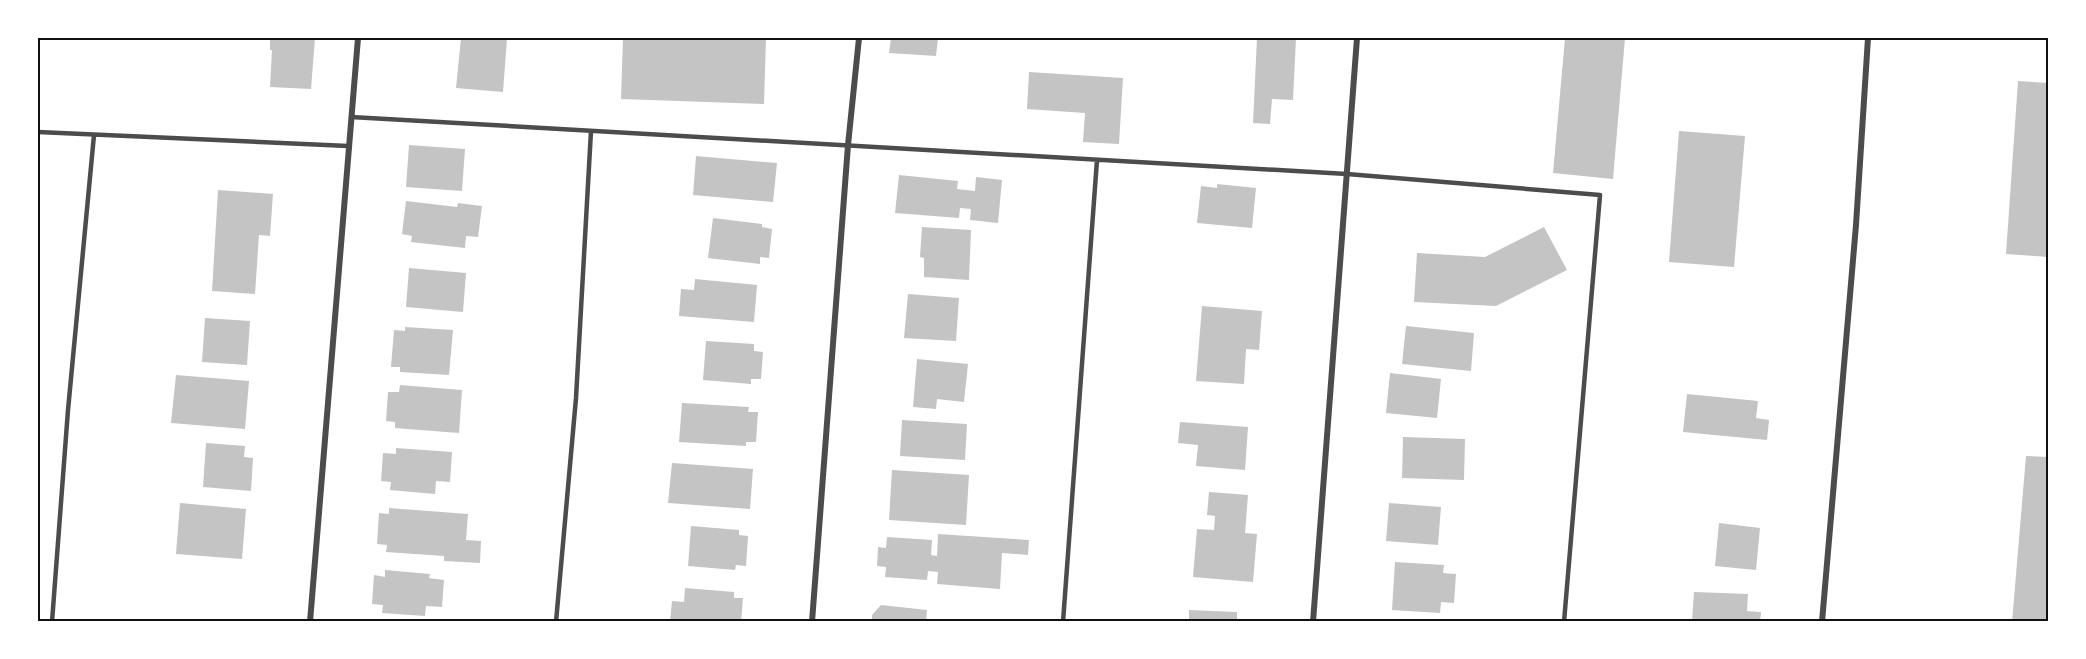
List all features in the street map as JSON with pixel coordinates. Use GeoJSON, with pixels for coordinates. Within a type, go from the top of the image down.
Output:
{"type":"FeatureCollection","features":[{"type":"Feature","properties":{"kind":"street"},"geometry":{"type":"LineString","coordinates":[[310,621],[358,38]]}},
{"type":"Feature","properties":{"kind":"street"},"geometry":{"type":"LineString","coordinates":[[812,621],[848,145],[859,38]]}},
{"type":"Feature","properties":{"kind":"street"},"geometry":{"type":"LineString","coordinates":[[1313,621],[1357,38]]}},
{"type":"Feature","properties":{"kind":"street"},"geometry":{"type":"LineString","coordinates":[[1822,621],[1856,225],[1868,38]]}},
{"type":"Feature","properties":{"kind":"lane"},"geometry":{"type":"LineString","coordinates":[[350,117],[1347,174],[1600,195],[1564,621]]}},
{"type":"Feature","properties":{"kind":"lane"},"geometry":{"type":"LineString","coordinates":[[556,621],[576,398],[591,131]]}},
{"type":"Feature","properties":{"kind":"lane"},"geometry":{"type":"LineString","coordinates":[[38,132],[348,146]]}},
{"type":"Feature","properties":{"kind":"lane"},"geometry":{"type":"LineString","coordinates":[[52,621],[68,410],[94,135]]}},
{"type":"Feature","properties":{"kind":"lane"},"geometry":{"type":"LineString","coordinates":[[1063,621],[1097,160]]}},
{"type":"Feature","properties":{"kind":"building"},"geometry":{"type":"Polygon","coordinates":[[[270,38],[315,38],[311,89],[270,87],[272,50],[270,50],[270,38]]]}},
{"type":"Feature","properties":{"kind":"building"},"geometry":{"type":"Polygon","coordinates":[[[461,38],[507,38],[503,92],[456,88],[461,38]]]}},
{"type":"Feature","properties":{"kind":"building"},"geometry":{"type":"Polygon","coordinates":[[[623,38],[766,38],[764,104],[621,99],[623,38]]]}},
{"type":"Feature","properties":{"kind":"building"},"geometry":{"type":"Polygon","coordinates":[[[891,38],[938,38],[936,56],[889,53],[891,38]]]}},
{"type":"Feature","properties":{"kind":"building"},"geometry":{"type":"Polygon","coordinates":[[[1257,38],[1296,38],[1293,100],[1272,99],[1270,124],[1253,123],[1257,38]]]}},
{"type":"Feature","properties":{"kind":"building"},"geometry":{"type":"Polygon","coordinates":[[[1565,38],[1625,38],[1613,179],[1553,173],[1565,38]]]}},
{"type":"Feature","properties":{"kind":"building"},"geometry":{"type":"Polygon","coordinates":[[[1029,72],[1123,78],[1119,144],[1083,142],[1085,113],[1027,109],[1029,72]]]}},
{"type":"Feature","properties":{"kind":"building"},"geometry":{"type":"Polygon","coordinates":[[[2018,81],[2048,83],[2048,257],[2006,254],[2018,81]]]}},
{"type":"Feature","properties":{"kind":"building"},"geometry":{"type":"Polygon","coordinates":[[[1679,131],[1745,136],[1734,267],[1669,262],[1679,131]]]}},
{"type":"Feature","properties":{"kind":"building"},"geometry":{"type":"Polygon","coordinates":[[[409,145],[465,149],[462,191],[406,187],[409,145]]]}},
{"type":"Feature","properties":{"kind":"building"},"geometry":{"type":"Polygon","coordinates":[[[696,156],[777,163],[773,202],[693,195],[696,156]]]}},
{"type":"Feature","properties":{"kind":"building"},"geometry":{"type":"Polygon","coordinates":[[[899,175],[958,181],[957,189],[975,191],[976,177],[1002,180],[998,223],[970,220],[971,209],[960,208],[959,218],[895,213],[899,175]]]}},
{"type":"Feature","properties":{"kind":"building"},"geometry":{"type":"Polygon","coordinates":[[[1217,184],[1256,188],[1252,228],[1197,223],[1201,186],[1217,188],[1217,184]]]}},
{"type":"Feature","properties":{"kind":"building"},"geometry":{"type":"Polygon","coordinates":[[[218,190],[273,194],[270,236],[259,235],[255,294],[212,291],[218,190]]]}},
{"type":"Feature","properties":{"kind":"building"},"geometry":{"type":"Polygon","coordinates":[[[406,201],[457,207],[458,203],[482,206],[478,237],[466,236],[465,248],[411,242],[412,236],[402,234],[406,201]]]}},
{"type":"Feature","properties":{"kind":"building"},"geometry":{"type":"Polygon","coordinates":[[[713,218],[762,224],[762,227],[772,229],[769,258],[760,257],[760,264],[708,258],[713,218]]]}},
{"type":"Feature","properties":{"kind":"building"},"geometry":{"type":"Polygon","coordinates":[[[922,227],[971,230],[969,280],[924,277],[924,258],[920,257],[922,227]]]}},
{"type":"Feature","properties":{"kind":"building"},"geometry":{"type":"Polygon","coordinates":[[[1544,227],[1567,270],[1496,306],[1414,302],[1417,253],[1485,257],[1544,227]]]}},
{"type":"Feature","properties":{"kind":"building"},"geometry":{"type":"Polygon","coordinates":[[[409,268],[466,273],[463,312],[406,307],[409,268]]]}},
{"type":"Feature","properties":{"kind":"building"},"geometry":{"type":"Polygon","coordinates":[[[695,279],[757,285],[754,322],[679,316],[681,289],[694,290],[695,279]]]}},
{"type":"Feature","properties":{"kind":"building"},"geometry":{"type":"Polygon","coordinates":[[[908,294],[959,298],[956,341],[904,338],[908,294]]]}},
{"type":"Feature","properties":{"kind":"building"},"geometry":{"type":"Polygon","coordinates":[[[1202,306],[1262,311],[1259,350],[1246,349],[1244,384],[1196,381],[1202,306]]]}},
{"type":"Feature","properties":{"kind":"building"},"geometry":{"type":"Polygon","coordinates":[[[205,318],[250,321],[247,365],[202,362],[205,318]]]}},
{"type":"Feature","properties":{"kind":"building"},"geometry":{"type":"Polygon","coordinates":[[[1406,326],[1474,333],[1471,371],[1402,364],[1406,326]]]}},
{"type":"Feature","properties":{"kind":"building"},"geometry":{"type":"Polygon","coordinates":[[[405,327],[453,330],[449,375],[400,372],[400,367],[391,367],[394,330],[405,331],[405,327]]]}},
{"type":"Feature","properties":{"kind":"building"},"geometry":{"type":"Polygon","coordinates":[[[706,341],[754,344],[754,351],[763,352],[761,379],[751,379],[751,384],[703,380],[706,341]]]}},
{"type":"Feature","properties":{"kind":"building"},"geometry":{"type":"Polygon","coordinates":[[[917,359],[968,364],[964,402],[937,399],[936,409],[913,407],[917,359]]]}},
{"type":"Feature","properties":{"kind":"building"},"geometry":{"type":"Polygon","coordinates":[[[1390,373],[1441,379],[1437,418],[1386,413],[1390,373]]]}},
{"type":"Feature","properties":{"kind":"building"},"geometry":{"type":"Polygon","coordinates":[[[176,375],[249,381],[245,429],[171,423],[176,375]]]}},
{"type":"Feature","properties":{"kind":"building"},"geometry":{"type":"Polygon","coordinates":[[[400,385],[462,390],[459,433],[395,428],[395,422],[386,421],[388,392],[399,392],[400,385]]]}},
{"type":"Feature","properties":{"kind":"building"},"geometry":{"type":"Polygon","coordinates":[[[1687,394],[1758,401],[1756,418],[1769,420],[1767,440],[1683,432],[1687,394]]]}},
{"type":"Feature","properties":{"kind":"building"},"geometry":{"type":"Polygon","coordinates":[[[682,403],[749,407],[748,412],[758,412],[756,442],[746,442],[746,446],[679,442],[682,403]]]}},
{"type":"Feature","properties":{"kind":"building"},"geometry":{"type":"Polygon","coordinates":[[[902,420],[967,424],[965,460],[900,456],[902,420]]]}},
{"type":"Feature","properties":{"kind":"building"},"geometry":{"type":"Polygon","coordinates":[[[1180,422],[1248,427],[1245,470],[1196,466],[1198,445],[1178,443],[1180,422]]]}},
{"type":"Feature","properties":{"kind":"building"},"geometry":{"type":"Polygon","coordinates":[[[1403,437],[1465,439],[1464,480],[1402,478],[1403,437]]]}},
{"type":"Feature","properties":{"kind":"building"},"geometry":{"type":"Polygon","coordinates":[[[206,443],[245,446],[244,457],[253,458],[251,491],[203,487],[206,443]]]}},
{"type":"Feature","properties":{"kind":"building"},"geometry":{"type":"Polygon","coordinates":[[[396,448],[452,452],[450,482],[436,481],[435,494],[390,490],[391,482],[381,481],[383,453],[396,454],[396,448]]]}},
{"type":"Feature","properties":{"kind":"building"},"geometry":{"type":"Polygon","coordinates":[[[2026,456],[2048,457],[2048,622],[2012,622],[2026,456]]]}},
{"type":"Feature","properties":{"kind":"building"},"geometry":{"type":"Polygon","coordinates":[[[672,463],[753,469],[750,509],[668,503],[672,463]]]}},
{"type":"Feature","properties":{"kind":"building"},"geometry":{"type":"Polygon","coordinates":[[[892,470],[969,475],[966,525],[889,520],[892,470]]]}},
{"type":"Feature","properties":{"kind":"building"},"geometry":{"type":"Polygon","coordinates":[[[1209,492],[1248,495],[1245,533],[1257,534],[1253,582],[1193,577],[1197,529],[1214,530],[1215,516],[1207,515],[1209,492]]]}},
{"type":"Feature","properties":{"kind":"building"},"geometry":{"type":"Polygon","coordinates":[[[180,503],[246,509],[242,559],[176,554],[180,503]]]}},
{"type":"Feature","properties":{"kind":"building"},"geometry":{"type":"Polygon","coordinates":[[[1389,503],[1441,507],[1438,545],[1386,541],[1389,503]]]}},
{"type":"Feature","properties":{"kind":"building"},"geometry":{"type":"Polygon","coordinates":[[[389,508],[468,514],[466,540],[481,541],[480,563],[444,561],[444,556],[386,552],[387,545],[377,544],[379,513],[389,514],[389,508]]]}},
{"type":"Feature","properties":{"kind":"building"},"geometry":{"type":"Polygon","coordinates":[[[1719,523],[1760,528],[1756,570],[1715,566],[1719,523]]]}},
{"type":"Feature","properties":{"kind":"building"},"geometry":{"type":"Polygon","coordinates":[[[691,526],[739,530],[739,535],[748,536],[746,566],[736,565],[735,570],[688,566],[691,526]]]}},
{"type":"Feature","properties":{"kind":"building"},"geometry":{"type":"Polygon","coordinates":[[[938,534],[1029,540],[1028,555],[1002,553],[1000,589],[937,584],[938,572],[928,571],[927,580],[885,577],[886,567],[877,566],[878,547],[886,548],[887,537],[932,540],[931,555],[937,556],[938,534]]]}},
{"type":"Feature","properties":{"kind":"building"},"geometry":{"type":"Polygon","coordinates":[[[1395,562],[1444,565],[1443,573],[1456,574],[1454,603],[1441,602],[1440,613],[1392,610],[1395,562]]]}},
{"type":"Feature","properties":{"kind":"building"},"geometry":{"type":"Polygon","coordinates":[[[385,570],[430,574],[429,578],[444,580],[442,607],[426,606],[425,616],[382,613],[383,605],[372,604],[374,575],[385,577],[385,570]]]}},
{"type":"Feature","properties":{"kind":"building"},"geometry":{"type":"Polygon","coordinates":[[[685,588],[734,592],[734,598],[743,598],[741,622],[670,622],[672,601],[684,602],[685,588]]]}},
{"type":"Feature","properties":{"kind":"building"},"geometry":{"type":"Polygon","coordinates":[[[1694,592],[1748,594],[1747,611],[1761,612],[1760,622],[1692,622],[1694,592]]]}},
{"type":"Feature","properties":{"kind":"building"},"geometry":{"type":"Polygon","coordinates":[[[881,605],[927,610],[926,622],[872,622],[872,615],[881,605]]]}},
{"type":"Feature","properties":{"kind":"building"},"geometry":{"type":"Polygon","coordinates":[[[1189,610],[1237,612],[1237,622],[1189,622],[1189,610]]]}}]}
